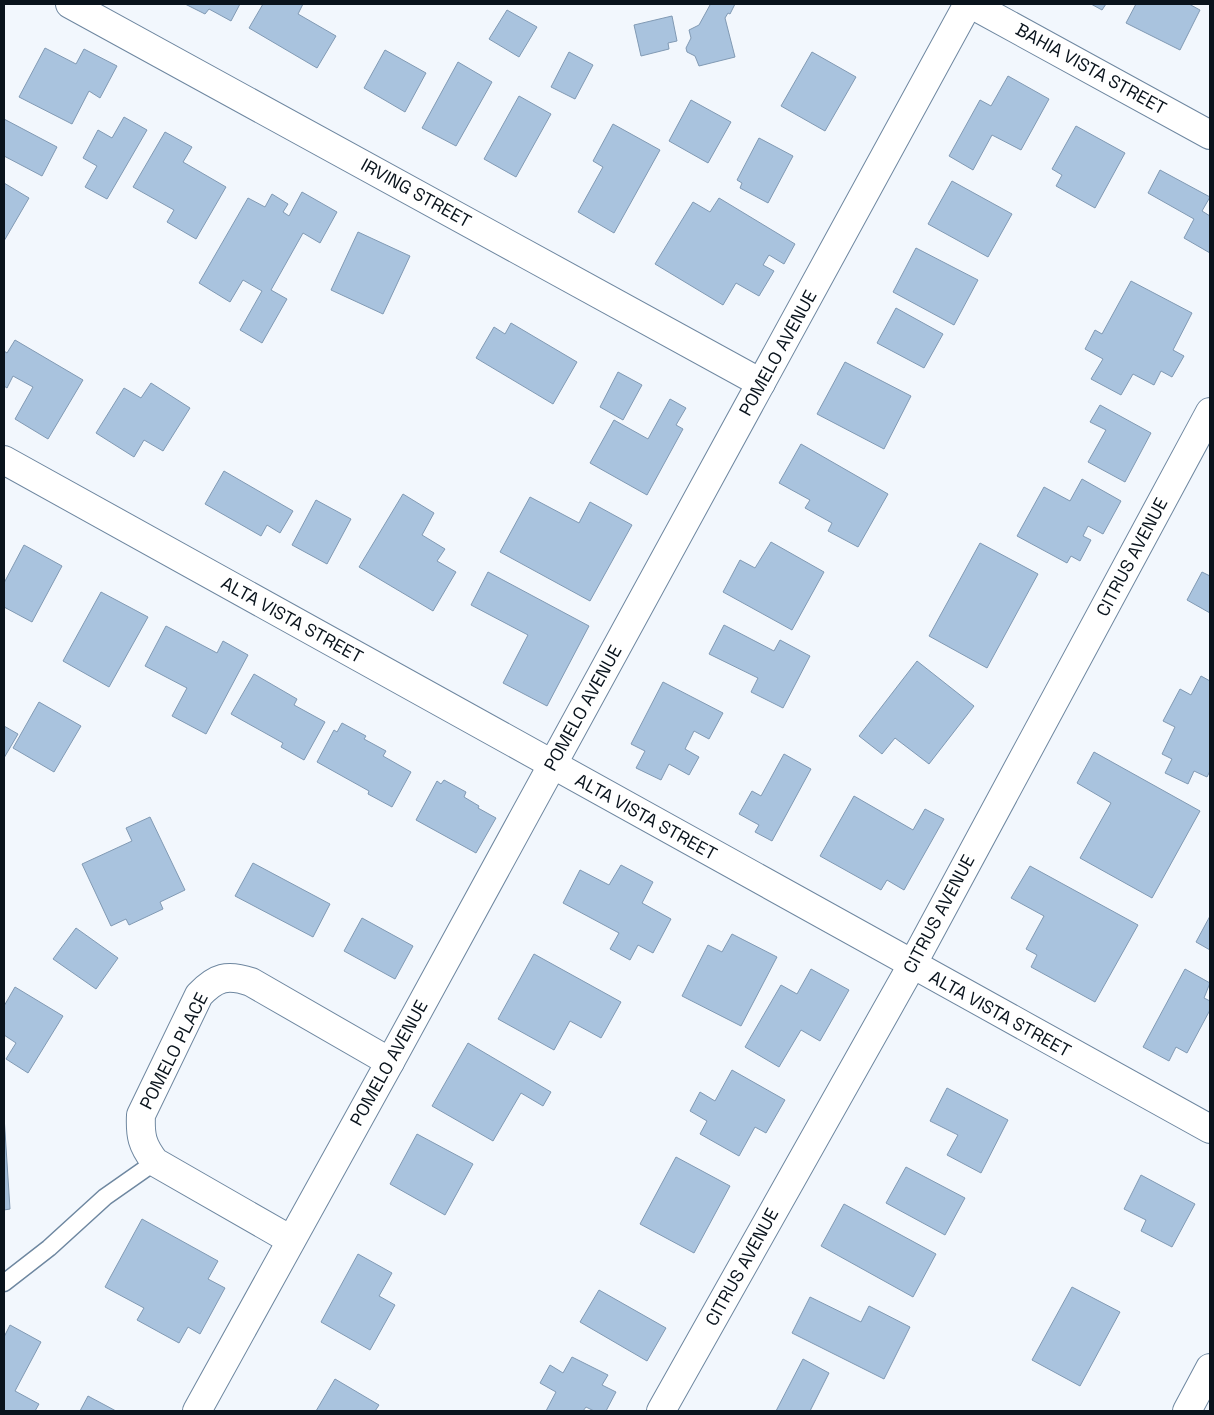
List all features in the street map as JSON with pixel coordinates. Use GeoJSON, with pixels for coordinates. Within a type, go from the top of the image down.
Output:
{"type":"FeatureCollection","features":[{"type":"Feature","properties":{"kind":"street","name":"IRVING STREET"},"geometry":{"type":"LineString","coordinates":[[70,4],[761,383]]}},
{"type":"Feature","properties":{"kind":"street","name":"POMELO AVENUE"},"geometry":{"type":"LineString","coordinates":[[197,1411],[969,4]]}},
{"type":"Feature","properties":{"kind":"street","name":"BAHIA VISTA STREET"},"geometry":{"type":"LineString","coordinates":[[969,4],[1210,135]]}},
{"type":"Feature","properties":{"kind":"street","name":"CITRUS AVENUE"},"geometry":{"type":"LineString","coordinates":[[661,1411],[912,965],[1210,412]]}},
{"type":"Feature","properties":{"kind":"street","name":"ALTA VISTA STREET"},"geometry":{"type":"LineString","coordinates":[[4,460],[1210,1129]]}},
{"type":"Feature","properties":{"kind":"street","name":"POMELO PLACE"},"geometry":{"type":"LineString","coordinates":[[291,1240],[155,1162],[145,1149],[140,1133],[141,1115],[199,995],[209,984],[222,978],[237,978],[251,982],[390,1062]]}},
{"type":"Feature","properties":{"kind":"street"},"geometry":{"type":"LineString","coordinates":[[1187,1411],[1210,1368]]}},
{"type":"Feature","properties":{"kind":"lane"},"geometry":{"type":"LineString","coordinates":[[4,1283],[49,1248],[106,1197],[155,1162]]}},
{"type":"Feature","properties":{"kind":"building"},"geometry":{"type":"Polygon","coordinates":[[[185,4],[240,4],[231,21],[209,9],[205,14],[185,4]]]}},
{"type":"Feature","properties":{"kind":"building"},"geometry":{"type":"Polygon","coordinates":[[[263,4],[303,4],[298,14],[336,36],[317,68],[249,28],[263,4]]]}},
{"type":"Feature","properties":{"kind":"building"},"geometry":{"type":"Polygon","coordinates":[[[709,4],[735,4],[730,14],[728,13],[725,18],[735,57],[699,66],[695,56],[687,52],[686,48],[691,38],[689,30],[699,25],[709,4]]]}},
{"type":"Feature","properties":{"kind":"building"},"geometry":{"type":"Polygon","coordinates":[[[1091,4],[1106,4],[1102,10],[1091,4]]]}},
{"type":"Feature","properties":{"kind":"building"},"geometry":{"type":"Polygon","coordinates":[[[1136,4],[1189,4],[1200,10],[1180,50],[1126,23],[1136,4]]]}},
{"type":"Feature","properties":{"kind":"building"},"geometry":{"type":"Polygon","coordinates":[[[507,10],[537,27],[519,57],[489,39],[507,10]]]}},
{"type":"Feature","properties":{"kind":"building"},"geometry":{"type":"Polygon","coordinates":[[[672,16],[677,41],[668,43],[669,49],[641,56],[634,25],[672,16]]]}},
{"type":"Feature","properties":{"kind":"building"},"geometry":{"type":"Polygon","coordinates":[[[45,48],[76,64],[84,49],[117,66],[100,98],[89,91],[72,124],[19,97],[45,48]]]}},
{"type":"Feature","properties":{"kind":"building"},"geometry":{"type":"Polygon","coordinates":[[[385,50],[426,73],[405,112],[364,88],[385,50]]]}},
{"type":"Feature","properties":{"kind":"building"},"geometry":{"type":"Polygon","coordinates":[[[569,52],[593,65],[575,99],[551,87],[569,52]]]}},
{"type":"Feature","properties":{"kind":"building"},"geometry":{"type":"Polygon","coordinates":[[[812,52],[856,77],[825,131],[781,106],[812,52]]]}},
{"type":"Feature","properties":{"kind":"building"},"geometry":{"type":"Polygon","coordinates":[[[458,62],[492,82],[456,146],[422,128],[458,62]]]}},
{"type":"Feature","properties":{"kind":"building"},"geometry":{"type":"Polygon","coordinates":[[[1008,76],[1049,99],[1021,150],[992,135],[973,170],[949,156],[980,100],[991,106],[1008,76]]]}},
{"type":"Feature","properties":{"kind":"building"},"geometry":{"type":"Polygon","coordinates":[[[519,96],[551,114],[516,177],[484,159],[519,96]]]}},
{"type":"Feature","properties":{"kind":"building"},"geometry":{"type":"Polygon","coordinates":[[[691,100],[731,122],[708,163],[669,141],[691,100]]]}},
{"type":"Feature","properties":{"kind":"building"},"geometry":{"type":"Polygon","coordinates":[[[124,117],[147,130],[107,199],[85,187],[97,166],[83,158],[98,130],[112,138],[124,117]]]}},
{"type":"Feature","properties":{"kind":"building"},"geometry":{"type":"Polygon","coordinates":[[[4,119],[57,147],[42,176],[4,156],[4,119]]]}},
{"type":"Feature","properties":{"kind":"building"},"geometry":{"type":"Polygon","coordinates":[[[613,124],[660,150],[614,233],[578,212],[603,167],[593,161],[613,124]]]}},
{"type":"Feature","properties":{"kind":"building"},"geometry":{"type":"Polygon","coordinates":[[[1076,126],[1125,153],[1095,208],[1056,186],[1062,175],[1052,169],[1076,126]]]}},
{"type":"Feature","properties":{"kind":"building"},"geometry":{"type":"Polygon","coordinates":[[[165,132],[192,147],[183,162],[226,187],[196,239],[167,222],[174,210],[133,187],[165,132]]]}},
{"type":"Feature","properties":{"kind":"building"},"geometry":{"type":"Polygon","coordinates":[[[759,138],[793,156],[768,203],[740,188],[742,183],[737,180],[759,138]]]}},
{"type":"Feature","properties":{"kind":"building"},"geometry":{"type":"Polygon","coordinates":[[[1160,170],[1210,197],[1202,211],[1210,216],[1210,253],[1184,238],[1194,219],[1148,193],[1160,170]]]}},
{"type":"Feature","properties":{"kind":"building"},"geometry":{"type":"Polygon","coordinates":[[[952,181],[1012,214],[988,257],[928,224],[952,181]]]}},
{"type":"Feature","properties":{"kind":"building"},"geometry":{"type":"Polygon","coordinates":[[[4,183],[29,198],[4,241],[4,183]]]}},
{"type":"Feature","properties":{"kind":"building"},"geometry":{"type":"Polygon","coordinates":[[[302,192],[337,212],[320,243],[303,233],[271,290],[287,299],[262,343],[240,330],[262,291],[243,280],[230,302],[199,283],[248,198],[265,207],[272,194],[288,204],[283,212],[289,216],[302,192]]]}},
{"type":"Feature","properties":{"kind":"building"},"geometry":{"type":"Polygon","coordinates":[[[719,198],[795,244],[784,264],[769,255],[763,265],[774,271],[759,296],[736,283],[723,305],[655,264],[693,202],[710,212],[719,198]]]}},
{"type":"Feature","properties":{"kind":"building"},"geometry":{"type":"Polygon","coordinates":[[[358,232],[410,256],[383,314],[331,290],[358,232]]]}},
{"type":"Feature","properties":{"kind":"building"},"geometry":{"type":"Polygon","coordinates":[[[916,248],[978,280],[954,325],[893,292],[916,248]]]}},
{"type":"Feature","properties":{"kind":"building"},"geometry":{"type":"Polygon","coordinates":[[[1131,281],[1192,313],[1173,350],[1184,356],[1172,377],[1161,371],[1154,385],[1133,374],[1121,395],[1091,379],[1103,359],[1085,349],[1095,330],[1102,334],[1131,281]]]}},
{"type":"Feature","properties":{"kind":"building"},"geometry":{"type":"Polygon","coordinates":[[[896,308],[943,334],[924,368],[877,343],[896,308]]]}},
{"type":"Feature","properties":{"kind":"building"},"geometry":{"type":"Polygon","coordinates":[[[511,323],[577,362],[553,404],[476,358],[494,327],[505,334],[511,323]]]}},
{"type":"Feature","properties":{"kind":"building"},"geometry":{"type":"Polygon","coordinates":[[[15,340],[83,380],[48,439],[15,419],[33,387],[13,376],[7,388],[4,386],[4,351],[7,353],[15,340]]]}},
{"type":"Feature","properties":{"kind":"building"},"geometry":{"type":"Polygon","coordinates":[[[845,362],[911,396],[884,449],[817,414],[845,362]]]}},
{"type":"Feature","properties":{"kind":"building"},"geometry":{"type":"Polygon","coordinates":[[[618,372],[642,385],[623,420],[600,407],[618,372]]]}},
{"type":"Feature","properties":{"kind":"building"},"geometry":{"type":"Polygon","coordinates":[[[151,383],[190,408],[163,451],[144,440],[134,457],[96,433],[124,388],[141,398],[151,383]]]}},
{"type":"Feature","properties":{"kind":"building"},"geometry":{"type":"Polygon","coordinates":[[[670,399],[686,408],[676,425],[683,429],[647,495],[590,463],[614,420],[648,439],[670,399]]]}},
{"type":"Feature","properties":{"kind":"building"},"geometry":{"type":"Polygon","coordinates":[[[1100,405],[1151,433],[1125,482],[1088,462],[1106,430],[1090,422],[1100,405]]]}},
{"type":"Feature","properties":{"kind":"building"},"geometry":{"type":"Polygon","coordinates":[[[801,444],[888,494],[858,547],[828,531],[832,523],[805,508],[810,500],[779,483],[801,444]]]}},
{"type":"Feature","properties":{"kind":"building"},"geometry":{"type":"Polygon","coordinates":[[[224,471],[293,511],[280,533],[267,525],[261,536],[205,504],[224,471]]]}},
{"type":"Feature","properties":{"kind":"building"},"geometry":{"type":"Polygon","coordinates":[[[1082,479],[1121,501],[1103,534],[1088,526],[1083,536],[1091,540],[1080,561],[1071,556],[1067,563],[1017,536],[1044,487],[1070,501],[1082,479]]]}},
{"type":"Feature","properties":{"kind":"building"},"geometry":{"type":"Polygon","coordinates":[[[403,494],[434,513],[422,535],[445,549],[437,561],[456,572],[433,611],[359,567],[403,494]]]}},
{"type":"Feature","properties":{"kind":"building"},"geometry":{"type":"Polygon","coordinates":[[[530,497],[579,523],[590,502],[632,525],[590,601],[500,552],[530,497]]]}},
{"type":"Feature","properties":{"kind":"building"},"geometry":{"type":"Polygon","coordinates":[[[316,500],[351,519],[327,564],[292,545],[316,500]]]}},
{"type":"Feature","properties":{"kind":"building"},"geometry":{"type":"Polygon","coordinates":[[[771,542],[824,572],[792,630],[723,592],[740,560],[755,568],[771,542]]]}},
{"type":"Feature","properties":{"kind":"building"},"geometry":{"type":"Polygon","coordinates":[[[980,543],[1038,574],[987,668],[929,636],[980,543]]]}},
{"type":"Feature","properties":{"kind":"building"},"geometry":{"type":"Polygon","coordinates":[[[24,545],[62,566],[32,622],[4,607],[4,583],[24,545]]]}},
{"type":"Feature","properties":{"kind":"building"},"geometry":{"type":"Polygon","coordinates":[[[488,572],[589,626],[547,706],[503,683],[528,635],[471,605],[488,572]]]}},
{"type":"Feature","properties":{"kind":"building"},"geometry":{"type":"Polygon","coordinates":[[[1202,572],[1210,576],[1210,613],[1187,600],[1202,572]]]}},
{"type":"Feature","properties":{"kind":"building"},"geometry":{"type":"Polygon","coordinates":[[[101,592],[148,617],[109,687],[63,661],[101,592]]]}},
{"type":"Feature","properties":{"kind":"building"},"geometry":{"type":"Polygon","coordinates":[[[724,625],[774,651],[780,640],[810,656],[783,708],[751,692],[758,678],[709,654],[724,625]]]}},
{"type":"Feature","properties":{"kind":"building"},"geometry":{"type":"Polygon","coordinates":[[[166,626],[217,653],[223,641],[248,655],[206,734],[172,716],[187,688],[145,666],[166,626]]]}},
{"type":"Feature","properties":{"kind":"building"},"geometry":{"type":"Polygon","coordinates":[[[917,661],[974,706],[929,764],[895,738],[882,754],[859,736],[917,661]]]}},
{"type":"Feature","properties":{"kind":"building"},"geometry":{"type":"Polygon","coordinates":[[[254,674],[297,699],[294,705],[325,722],[304,760],[281,747],[283,743],[231,714],[254,674]]]}},
{"type":"Feature","properties":{"kind":"building"},"geometry":{"type":"Polygon","coordinates":[[[1201,676],[1210,681],[1210,771],[1207,777],[1194,771],[1188,784],[1165,773],[1172,759],[1162,754],[1175,727],[1163,721],[1180,689],[1191,695],[1201,676]]]}},
{"type":"Feature","properties":{"kind":"building"},"geometry":{"type":"Polygon","coordinates":[[[663,682],[723,713],[709,739],[694,731],[685,749],[699,757],[689,775],[669,764],[661,780],[636,768],[645,751],[631,744],[663,682]]]}},
{"type":"Feature","properties":{"kind":"building"},"geometry":{"type":"Polygon","coordinates":[[[39,702],[81,726],[54,772],[13,748],[39,702]]]}},
{"type":"Feature","properties":{"kind":"building"},"geometry":{"type":"Polygon","coordinates":[[[342,723],[366,736],[364,739],[386,751],[383,756],[411,772],[392,807],[368,794],[369,791],[317,762],[334,730],[337,732],[342,723]]]}},
{"type":"Feature","properties":{"kind":"building"},"geometry":{"type":"Polygon","coordinates":[[[4,726],[18,734],[4,758],[4,726]]]}},
{"type":"Feature","properties":{"kind":"building"},"geometry":{"type":"Polygon","coordinates":[[[1094,752],[1200,811],[1152,898],[1080,858],[1111,803],[1077,783],[1094,752]]]}},
{"type":"Feature","properties":{"kind":"building"},"geometry":{"type":"Polygon","coordinates":[[[784,754],[811,769],[772,841],[755,832],[759,825],[739,814],[752,791],[761,796],[784,754]]]}},
{"type":"Feature","properties":{"kind":"building"},"geometry":{"type":"Polygon","coordinates":[[[444,780],[466,792],[464,797],[479,806],[478,808],[496,818],[476,853],[416,820],[437,781],[441,784],[444,780]]]}},
{"type":"Feature","properties":{"kind":"building"},"geometry":{"type":"Polygon","coordinates":[[[854,796],[913,830],[925,809],[944,819],[904,890],[887,880],[881,890],[820,856],[854,796]]]}},
{"type":"Feature","properties":{"kind":"building"},"geometry":{"type":"Polygon","coordinates":[[[150,817],[185,890],[160,902],[163,909],[129,925],[126,919],[111,926],[82,864],[132,841],[126,828],[150,817]]]}},
{"type":"Feature","properties":{"kind":"building"},"geometry":{"type":"Polygon","coordinates":[[[253,863],[330,904],[313,937],[235,896],[253,863]]]}},
{"type":"Feature","properties":{"kind":"building"},"geometry":{"type":"Polygon","coordinates":[[[621,865],[653,882],[642,903],[671,919],[653,953],[638,945],[630,960],[610,949],[619,933],[563,903],[580,870],[609,885],[621,865]]]}},
{"type":"Feature","properties":{"kind":"building"},"geometry":{"type":"Polygon","coordinates":[[[1030,866],[1138,925],[1095,1002],[1031,967],[1037,955],[1026,949],[1044,916],[1011,898],[1030,866]]]}},
{"type":"Feature","properties":{"kind":"building"},"geometry":{"type":"Polygon","coordinates":[[[1210,916],[1210,950],[1196,942],[1210,916]]]}},
{"type":"Feature","properties":{"kind":"building"},"geometry":{"type":"Polygon","coordinates":[[[362,918],[413,946],[395,979],[344,951],[362,918]]]}},
{"type":"Feature","properties":{"kind":"building"},"geometry":{"type":"Polygon","coordinates":[[[76,928],[118,958],[96,989],[53,959],[76,928]]]}},
{"type":"Feature","properties":{"kind":"building"},"geometry":{"type":"Polygon","coordinates":[[[732,934],[777,957],[741,1026],[682,996],[708,945],[722,952],[732,934]]]}},
{"type":"Feature","properties":{"kind":"building"},"geometry":{"type":"Polygon","coordinates":[[[534,954],[621,1002],[601,1038],[570,1021],[554,1050],[498,1019],[534,954]]]}},
{"type":"Feature","properties":{"kind":"building"},"geometry":{"type":"Polygon","coordinates":[[[811,969],[849,990],[820,1041],[801,1030],[779,1067],[745,1047],[781,985],[797,994],[811,969]]]}},
{"type":"Feature","properties":{"kind":"building"},"geometry":{"type":"Polygon","coordinates":[[[1185,969],[1210,983],[1204,998],[1210,1001],[1210,1010],[1187,1053],[1176,1047],[1169,1061],[1143,1047],[1185,969]]]}},
{"type":"Feature","properties":{"kind":"building"},"geometry":{"type":"Polygon","coordinates":[[[15,987],[63,1016],[28,1073],[6,1059],[16,1043],[4,1035],[4,1006],[15,987]]]}},
{"type":"Feature","properties":{"kind":"building"},"geometry":{"type":"Polygon","coordinates":[[[468,1043],[551,1092],[543,1106],[521,1093],[493,1141],[432,1106],[468,1043]]]}},
{"type":"Feature","properties":{"kind":"building"},"geometry":{"type":"Polygon","coordinates":[[[732,1070],[785,1100],[766,1133],[755,1127],[739,1156],[700,1134],[707,1121],[690,1111],[700,1092],[715,1101],[732,1070]]]}},
{"type":"Feature","properties":{"kind":"building"},"geometry":{"type":"Polygon","coordinates":[[[947,1088],[1008,1120],[981,1173],[947,1155],[958,1135],[930,1121],[947,1088]]]}},
{"type":"Feature","properties":{"kind":"building"},"geometry":{"type":"Polygon","coordinates":[[[4,1116],[10,1209],[4,1210],[4,1116]]]}},
{"type":"Feature","properties":{"kind":"building"},"geometry":{"type":"Polygon","coordinates":[[[417,1134],[473,1164],[445,1215],[390,1184],[417,1134]]]}},
{"type":"Feature","properties":{"kind":"building"},"geometry":{"type":"Polygon","coordinates":[[[676,1157],[730,1186],[694,1253],[640,1224],[676,1157]]]}},
{"type":"Feature","properties":{"kind":"building"},"geometry":{"type":"Polygon","coordinates":[[[906,1167],[965,1198],[945,1235],[886,1203],[906,1167]]]}},
{"type":"Feature","properties":{"kind":"building"},"geometry":{"type":"Polygon","coordinates":[[[1141,1175],[1195,1204],[1172,1247],[1141,1231],[1146,1220],[1124,1209],[1141,1175]]]}},
{"type":"Feature","properties":{"kind":"building"},"geometry":{"type":"Polygon","coordinates":[[[844,1204],[936,1254],[913,1297],[821,1246],[844,1204]]]}},
{"type":"Feature","properties":{"kind":"building"},"geometry":{"type":"Polygon","coordinates":[[[142,1219],[218,1261],[208,1279],[225,1288],[200,1334],[188,1327],[179,1343],[137,1320],[144,1308],[105,1287],[142,1219]]]}},
{"type":"Feature","properties":{"kind":"building"},"geometry":{"type":"Polygon","coordinates":[[[358,1254],[392,1273],[379,1296],[395,1305],[370,1350],[321,1322],[358,1254]]]}},
{"type":"Feature","properties":{"kind":"building"},"geometry":{"type":"Polygon","coordinates":[[[1072,1287],[1120,1312],[1080,1386],[1032,1360],[1072,1287]]]}},
{"type":"Feature","properties":{"kind":"building"},"geometry":{"type":"Polygon","coordinates":[[[599,1290],[666,1328],[647,1361],[580,1322],[599,1290]]]}},
{"type":"Feature","properties":{"kind":"building"},"geometry":{"type":"Polygon","coordinates":[[[810,1297],[861,1322],[869,1306],[910,1327],[884,1379],[792,1333],[810,1297]]]}},
{"type":"Feature","properties":{"kind":"building"},"geometry":{"type":"Polygon","coordinates":[[[10,1325],[41,1342],[15,1391],[39,1404],[35,1411],[4,1411],[4,1337],[10,1325]]]}},
{"type":"Feature","properties":{"kind":"building"},"geometry":{"type":"Polygon","coordinates":[[[572,1357],[608,1375],[602,1385],[616,1392],[606,1411],[594,1411],[586,1407],[583,1411],[546,1411],[556,1392],[540,1383],[550,1365],[563,1373],[572,1357]]]}},
{"type":"Feature","properties":{"kind":"building"},"geometry":{"type":"Polygon","coordinates":[[[803,1359],[829,1373],[810,1411],[776,1411],[803,1359]]]}},
{"type":"Feature","properties":{"kind":"building"},"geometry":{"type":"Polygon","coordinates":[[[335,1379],[379,1405],[375,1411],[316,1411],[335,1379]]]}},
{"type":"Feature","properties":{"kind":"building"},"geometry":{"type":"Polygon","coordinates":[[[88,1396],[116,1411],[80,1411],[88,1396]]]}}]}
